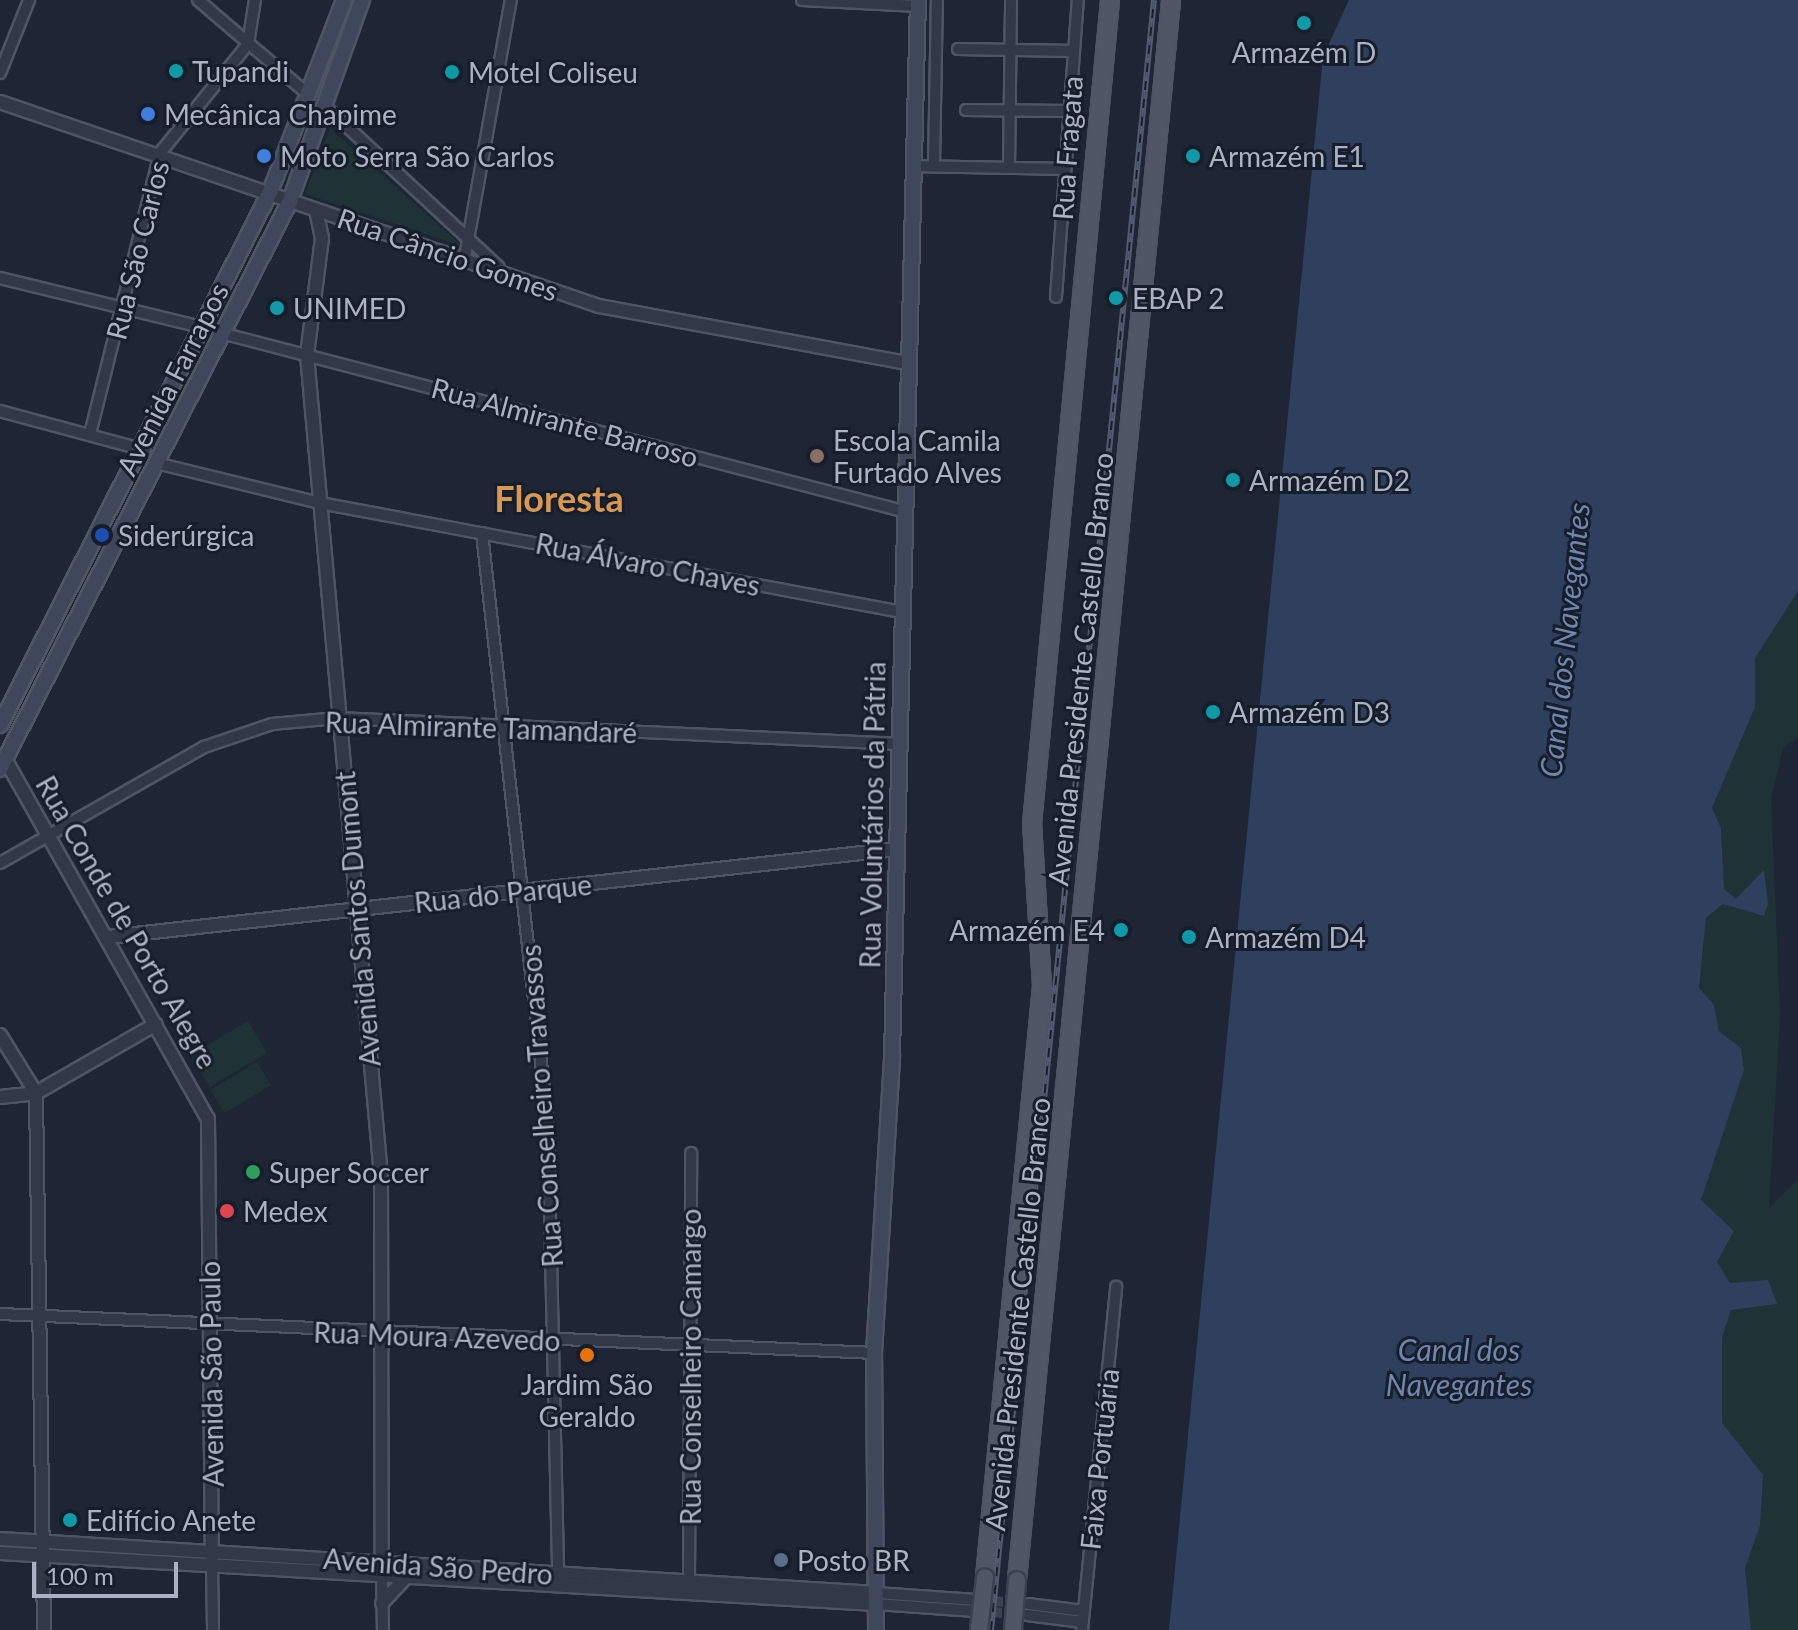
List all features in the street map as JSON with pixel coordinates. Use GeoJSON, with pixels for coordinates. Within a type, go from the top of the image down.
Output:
{"type":"FeatureCollection","features":[{"type":"Feature","properties":{"kind":"main road","name":"Avenida Farrapos"},"geometry":{"type":"LineString","coordinates":[[0,725],[145,450],[270,192],[344,0]]}},
{"type":"Feature","properties":{"kind":"main road","name":"Avenida Farrapos"},"geometry":{"type":"LineString","coordinates":[[2,759],[160,464],[290,201],[327,108],[362,0]]}},
{"type":"Feature","properties":{"kind":"main road","name":"Avenida Presidente Castello Branco"},"geometry":{"type":"LineString","coordinates":[[979,1630],[1042,986],[1032,824],[1110,0]]}},
{"type":"Feature","properties":{"kind":"main road","name":"Avenida Presidente Castello Branco"},"geometry":{"type":"LineString","coordinates":[[1013,1630],[1171,0]]}},
{"type":"Feature","properties":{"kind":"main road","name":"Rua Voluntários da Pátria"},"geometry":{"type":"LineString","coordinates":[[876,1630],[874,1353],[901,744],[906,363],[918,3]]}},
{"type":"Feature","properties":{"kind":"street"},"geometry":{"type":"LineString","coordinates":[[0,73],[29,0]]}},
{"type":"Feature","properties":{"kind":"street"},"geometry":{"type":"LineString","coordinates":[[198,0],[309,95]]}},
{"type":"Feature","properties":{"kind":"street","name":"Rua São Carlos"},"geometry":{"type":"LineString","coordinates":[[90,434],[160,153],[248,44],[255,0]]}},
{"type":"Feature","properties":{"kind":"street"},"geometry":{"type":"LineString","coordinates":[[465,257],[511,0]]}},
{"type":"Feature","properties":{"kind":"street"},"geometry":{"type":"LineString","coordinates":[[802,0],[918,3]]}},
{"type":"Feature","properties":{"kind":"street"},"geometry":{"type":"LineString","coordinates":[[934,166],[937,0]]}},
{"type":"Feature","properties":{"kind":"street"},"geometry":{"type":"LineString","coordinates":[[1009,168],[1011,0]]}},
{"type":"Feature","properties":{"kind":"street","name":"Rua Fragata"},"geometry":{"type":"LineString","coordinates":[[1056,297],[1078,0]]}},
{"type":"Feature","properties":{"kind":"street"},"geometry":{"type":"LineString","coordinates":[[958,49],[1074,51]]}},
{"type":"Feature","properties":{"kind":"street","name":"Rua Câncio Gomes"},"geometry":{"type":"LineString","coordinates":[[0,102],[160,153],[316,210],[499,267],[599,306],[906,363]]}},
{"type":"Feature","properties":{"kind":"street"},"geometry":{"type":"LineString","coordinates":[[327,108],[499,267]]}},
{"type":"Feature","properties":{"kind":"street"},"geometry":{"type":"LineString","coordinates":[[966,110],[1069,111]]}},
{"type":"Feature","properties":{"kind":"street"},"geometry":{"type":"LineString","coordinates":[[914,166],[1064,169]]}},
{"type":"Feature","properties":{"kind":"street","name":"Avenida Santos Dumont"},"geometry":{"type":"LineString","coordinates":[[316,210],[322,238],[307,355],[381,1176],[383,1630]]}},
{"type":"Feature","properties":{"kind":"street"},"geometry":{"type":"LineString","coordinates":[[0,278],[205,328]]}},
{"type":"Feature","properties":{"kind":"street","name":"Rua Almirante Barroso"},"geometry":{"type":"LineString","coordinates":[[225,334],[903,511]]}},
{"type":"Feature","properties":{"kind":"street"},"geometry":{"type":"LineString","coordinates":[[0,411],[145,450]]}},
{"type":"Feature","properties":{"kind":"street","name":"Rua Álvaro Chaves"},"geometry":{"type":"LineString","coordinates":[[160,464],[320,503],[902,612]]}},
{"type":"Feature","properties":{"kind":"street","name":"Rua Conselheiro Travassos"},"geometry":{"type":"LineString","coordinates":[[482,533],[548,1125],[557,1340],[558,1579]]}},
{"type":"Feature","properties":{"kind":"street","name":"Rua Almirante Tamandaré"},"geometry":{"type":"LineString","coordinates":[[0,863],[234,734],[338,718],[901,744]]}},
{"type":"Feature","properties":{"kind":"street","name":"Rua Conde de Porto Alegre"},"geometry":{"type":"LineString","coordinates":[[2,759],[108,937],[208,1119]]}},
{"type":"Feature","properties":{"kind":"street","name":"Rua do Parque"},"geometry":{"type":"LineString","coordinates":[[108,937],[897,849]]}},
{"type":"Feature","properties":{"kind":"street"},"geometry":{"type":"LineString","coordinates":[[0,1097],[36,1093],[156,1024]]}},
{"type":"Feature","properties":{"kind":"street"},"geometry":{"type":"LineString","coordinates":[[0,1035],[36,1093],[44,1630]]}},
{"type":"Feature","properties":{"kind":"street","name":"Avenida São Paulo"},"geometry":{"type":"LineString","coordinates":[[208,1119],[213,1630]]}},
{"type":"Feature","properties":{"kind":"street","name":"Rua Conselheiro Camargo"},"geometry":{"type":"LineString","coordinates":[[689,1581],[691,1153]]}},
{"type":"Feature","properties":{"kind":"street","name":"Faixa Portuária"},"geometry":{"type":"LineString","coordinates":[[1083,1621],[1116,1287]]}},
{"type":"Feature","properties":{"kind":"street","name":"Rua Moura Azevedo"},"geometry":{"type":"LineString","coordinates":[[0,1314],[39,1313],[210,1327],[874,1353]]}},
{"type":"Feature","properties":{"kind":"street","name":"Avenida São Pedro"},"geometry":{"type":"LineString","coordinates":[[0,1539],[212,1559]]}},
{"type":"Feature","properties":{"kind":"street","name":"Avenida São Pedro"},"geometry":{"type":"LineString","coordinates":[[0,1553],[212,1559],[876,1598]]}},
{"type":"Feature","properties":{"kind":"street","name":"Avenida São Pedro"},"geometry":{"type":"LineString","coordinates":[[382,1569],[407,1577],[689,1581],[876,1598]]}},
{"type":"Feature","properties":{"kind":"street"},"geometry":{"type":"LineString","coordinates":[[382,1603],[407,1577]]}},
{"type":"Feature","properties":{"kind":"street"},"geometry":{"type":"LineString","coordinates":[[876,1598],[976,1606]]}},
{"type":"Feature","properties":{"kind":"street"},"geometry":{"type":"LineString","coordinates":[[1028,1610],[1083,1621]]}},
{"type":"Feature","properties":{"kind":"green space"},"geometry":{"type":"Polygon","coordinates":[[[330,128],[462,246],[305,194],[330,128]]]}},
{"type":"Feature","properties":{"kind":"green space"},"geometry":{"type":"Polygon","coordinates":[[[1798,591],[1798,737],[1783,748],[1771,799],[1780,1015],[1769,1208],[1798,1179],[1798,1630],[1751,1630],[1745,1568],[1760,1526],[1762,1476],[1722,1423],[1722,1338],[1731,1310],[1777,1304],[1730,1284],[1717,1262],[1734,1231],[1701,1200],[1744,1070],[1741,1048],[1719,1031],[1714,1005],[1699,989],[1706,918],[1723,904],[1753,908],[1750,892],[1736,900],[1724,889],[1721,828],[1712,808],[1755,707],[1755,658],[1798,591]]]}},
{"type":"Feature","properties":{"kind":"green space"},"geometry":{"type":"Polygon","coordinates":[[[248,1021],[267,1053],[210,1087],[191,1056],[248,1021]]]}},
{"type":"Feature","properties":{"kind":"green space"},"geometry":{"type":"Polygon","coordinates":[[[257,1062],[271,1085],[225,1113],[211,1090],[257,1062]]]}},
{"type":"Feature","properties":{"kind":"water","name":"Canal dos Navegantes"},"geometry":{"type":"Polygon","coordinates":[[[1349,0],[1798,0],[1798,591],[1755,658],[1755,707],[1712,808],[1721,828],[1724,889],[1736,899],[1764,870],[1768,904],[1764,916],[1723,904],[1706,918],[1699,988],[1714,1005],[1719,1031],[1741,1048],[1744,1070],[1701,1200],[1734,1231],[1717,1262],[1730,1283],[1768,1280],[1777,1304],[1731,1310],[1722,1338],[1722,1423],[1763,1475],[1760,1526],[1745,1568],[1751,1630],[1169,1630],[1323,57],[1349,0]]]}},
{"type":"Feature","properties":{"kind":"tunnel"},"geometry":{"type":"LineString","coordinates":[[978,1600],[1018,1603]]}},
{"type":"Feature","properties":{"kind":"tunnel"},"geometry":{"type":"LineString","coordinates":[[977,1611],[1017,1614]]}},
{"type":"Feature","properties":{"kind":"railway"},"geometry":{"type":"LineString","coordinates":[[991,1630],[1154,0]]}},
{"type":"Feature","properties":{"kind":"place","name":"Armazém D"},"geometry":{"type":"Point","coordinates":[1304,23]}},
{"type":"Feature","properties":{"kind":"place","name":"Tupandi"},"geometry":{"type":"Point","coordinates":[176,71]}},
{"type":"Feature","properties":{"kind":"place","name":"Motel Coliseu"},"geometry":{"type":"Point","coordinates":[452,72]}},
{"type":"Feature","properties":{"kind":"place","name":"Mecânica Chapime"},"geometry":{"type":"Point","coordinates":[148,114]}},
{"type":"Feature","properties":{"kind":"place","name":"Moto Serra São Carlos"},"geometry":{"type":"Point","coordinates":[264,156]}},
{"type":"Feature","properties":{"kind":"place","name":"Armazém E1"},"geometry":{"type":"Point","coordinates":[1193,156]}},
{"type":"Feature","properties":{"kind":"place","name":"EBAP 2"},"geometry":{"type":"Point","coordinates":[1116,298]}},
{"type":"Feature","properties":{"kind":"place","name":"UNIMED"},"geometry":{"type":"Point","coordinates":[277,308]}},
{"type":"Feature","properties":{"kind":"place","name":"Escola Camila Furtado Alves"},"geometry":{"type":"Point","coordinates":[817,456]}},
{"type":"Feature","properties":{"kind":"place","name":"Armazém D2"},"geometry":{"type":"Point","coordinates":[1233,480]}},
{"type":"Feature","properties":{"kind":"place","name":"Siderúrgica"},"geometry":{"type":"Point","coordinates":[102,535]}},
{"type":"Feature","properties":{"kind":"place","name":"Armazém D3"},"geometry":{"type":"Point","coordinates":[1213,712]}},
{"type":"Feature","properties":{"kind":"place","name":"Armazém E4"},"geometry":{"type":"Point","coordinates":[1121,930]}},
{"type":"Feature","properties":{"kind":"place","name":"Armazém D4"},"geometry":{"type":"Point","coordinates":[1189,937]}},
{"type":"Feature","properties":{"kind":"place","name":"Super Soccer"},"geometry":{"type":"Point","coordinates":[253,1172]}},
{"type":"Feature","properties":{"kind":"place","name":"Medex"},"geometry":{"type":"Point","coordinates":[227,1211]}},
{"type":"Feature","properties":{"kind":"place","name":"Jardim São Geraldo"},"geometry":{"type":"Point","coordinates":[587,1355]}},
{"type":"Feature","properties":{"kind":"place","name":"Edifício Anete"},"geometry":{"type":"Point","coordinates":[70,1520]}},
{"type":"Feature","properties":{"kind":"place","name":"Posto BR"},"geometry":{"type":"Point","coordinates":[781,1560]}},
{"type":"Feature","properties":{"kind":"district","name":"Floresta"},"geometry":{"type":"Point","coordinates":[559,499]}}]}
